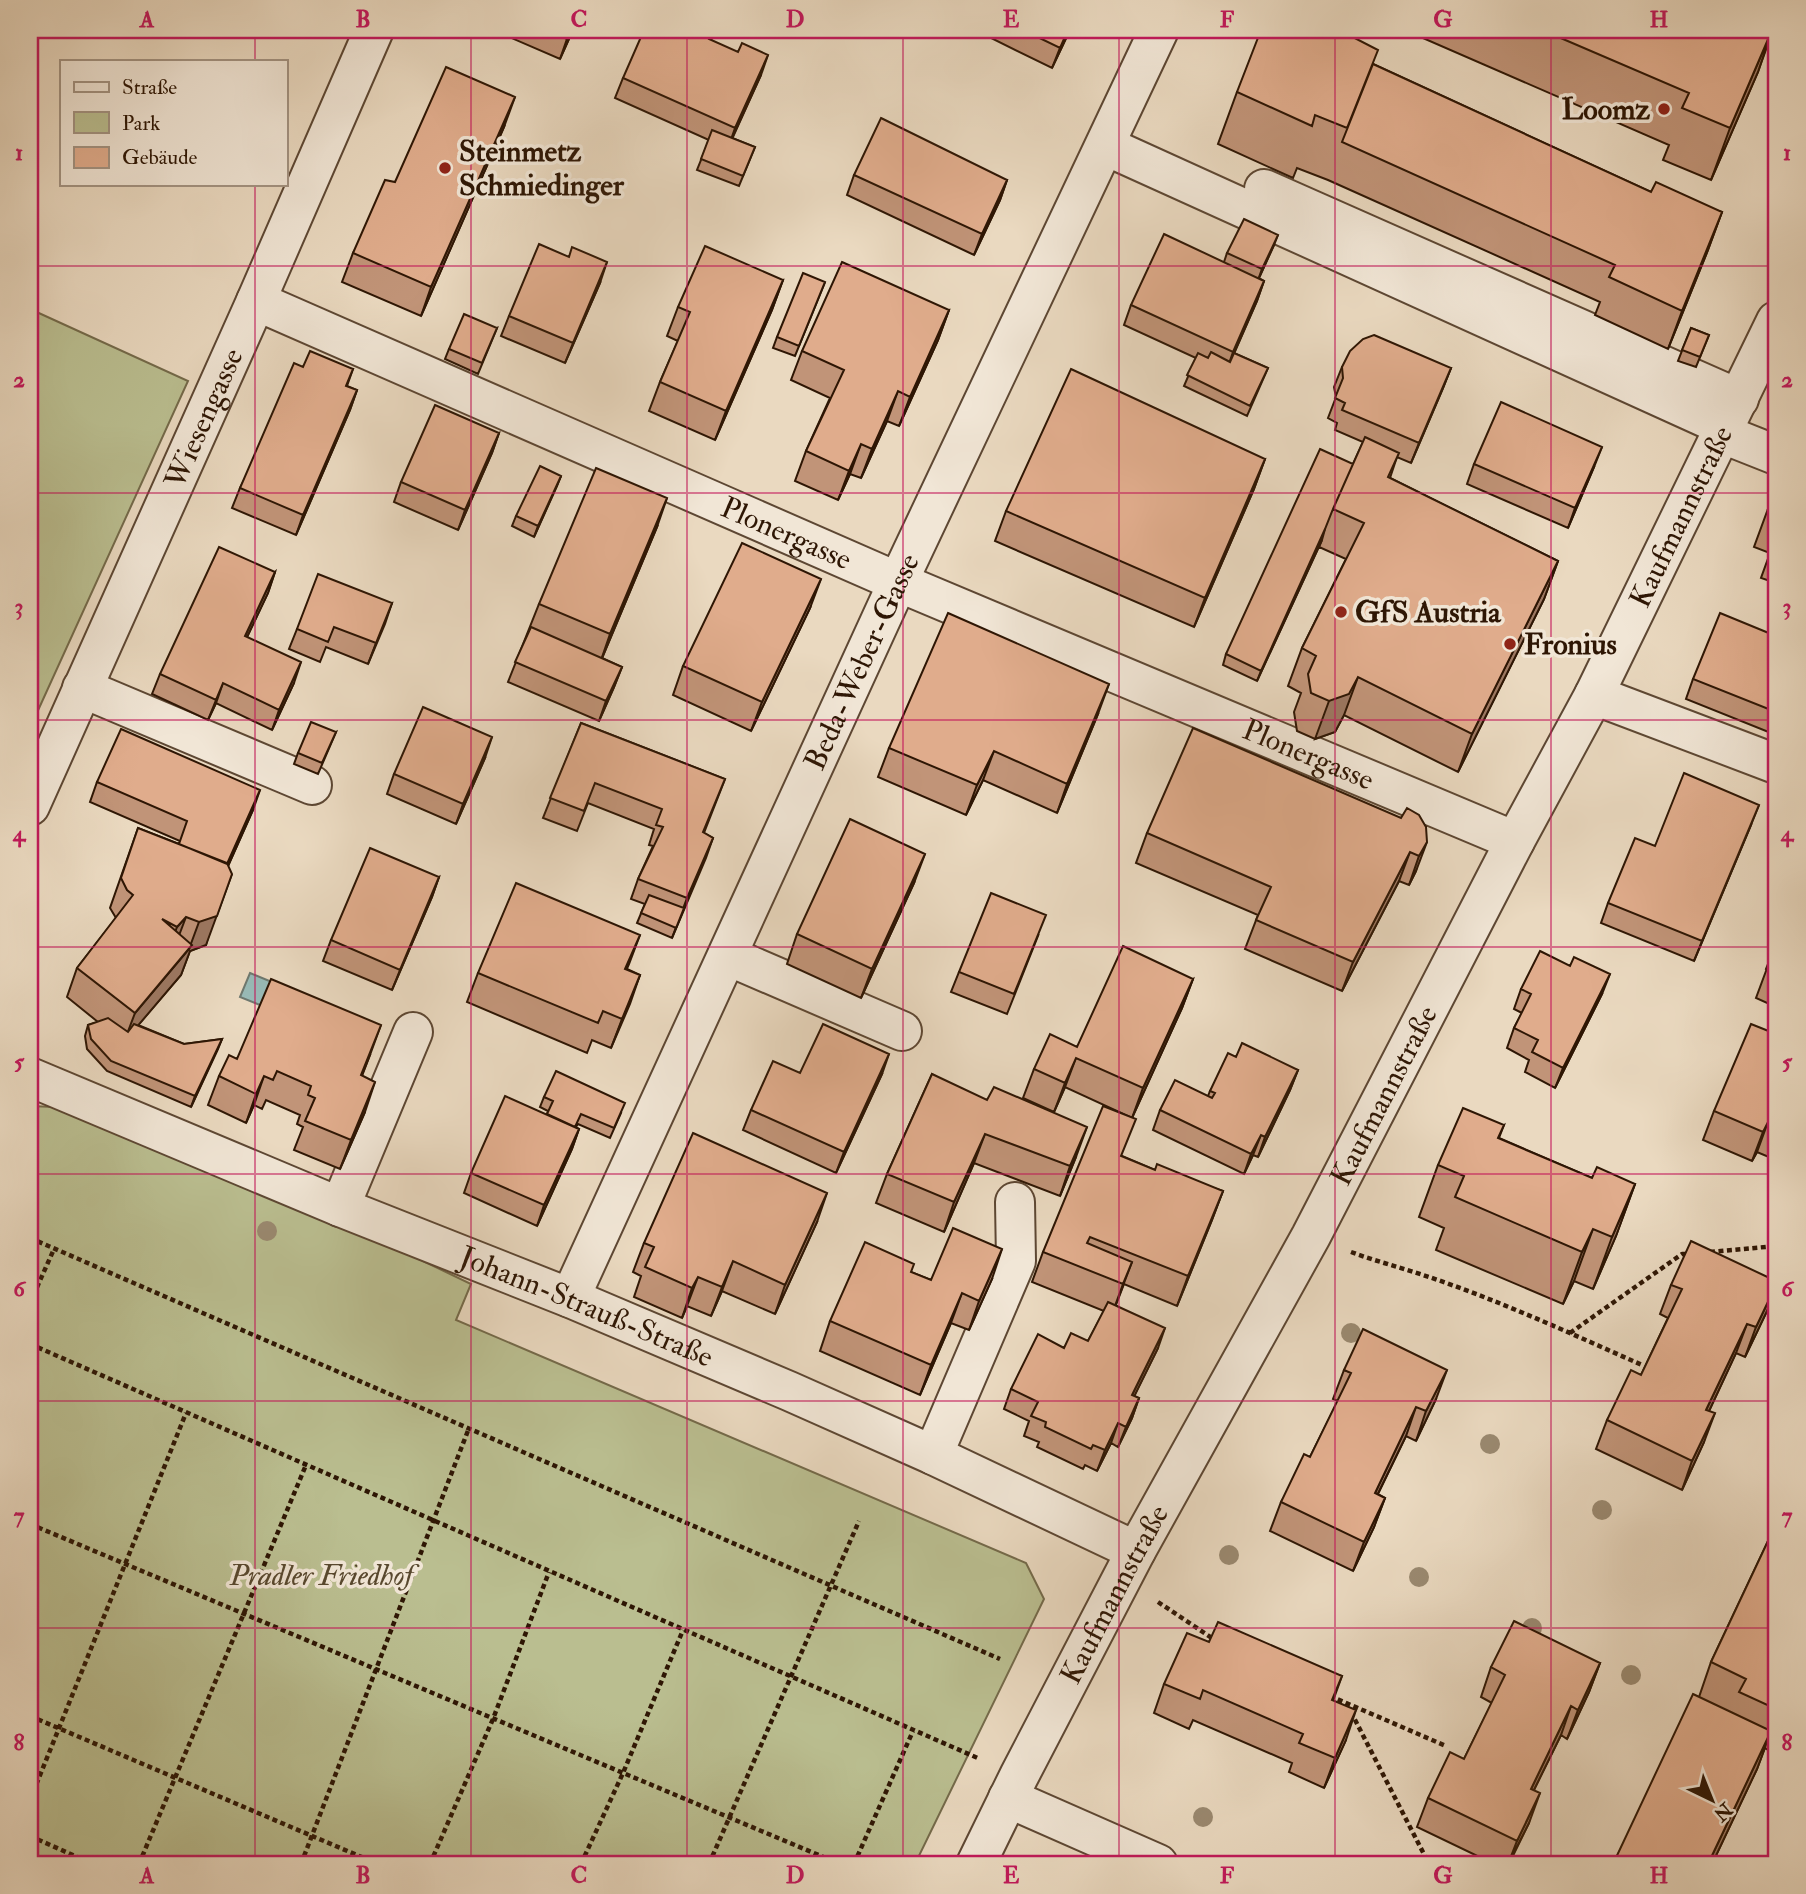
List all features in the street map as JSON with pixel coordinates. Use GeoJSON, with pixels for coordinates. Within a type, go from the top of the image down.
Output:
{"type":"FeatureCollection","features":[{"type":"Feature","properties":{"kind":"street","name":"Wiesengasse"},"geometry":{"type":"LineString","coordinates":[[30,806],[374,30]]}},
{"type":"Feature","properties":{"kind":"street","name":"Beda-Weber-Gasse"},"geometry":{"type":"LineString","coordinates":[[570,1298],[898,582],[1159,30]]}},
{"type":"Feature","properties":{"kind":"street"},"geometry":{"type":"LineString","coordinates":[[1111,135],[1729,420],[1776,455]]}},
{"type":"Feature","properties":{"kind":"street","name":"Plonergasse"},"geometry":{"type":"LineString","coordinates":[[256,301],[898,582],[1515,841]]}},
{"type":"Feature","properties":{"kind":"street","name":"Kaufmannstraße"},"geometry":{"type":"LineString","coordinates":[[976,1864],[1013,1787],[1136,1551],[1311,1236],[1515,841],[1594,695],[1776,321]]}},
{"type":"Feature","properties":{"kind":"street"},"geometry":{"type":"LineString","coordinates":[[82,688],[312,785]]}},
{"type":"Feature","properties":{"kind":"street"},"geometry":{"type":"LineString","coordinates":[[1594,695],[1776,764]]}},
{"type":"Feature","properties":{"kind":"street"},"geometry":{"type":"LineString","coordinates":[[728,956],[902,1031]]}},
{"type":"Feature","properties":{"kind":"street"},"geometry":{"type":"LineString","coordinates":[[340,1207],[413,1032]]}},
{"type":"Feature","properties":{"kind":"street","name":"Johann-Strauß-Straße"},"geometry":{"type":"LineString","coordinates":[[30,1077],[340,1207],[570,1298],[724,1378],[933,1455],[1136,1551]]}},
{"type":"Feature","properties":{"kind":"street"},"geometry":{"type":"LineString","coordinates":[[933,1455],[1016,1261],[1015,1202]]}},
{"type":"Feature","properties":{"kind":"street"},"geometry":{"type":"LineString","coordinates":[[1013,1787],[1158,1864]]}},
{"type":"Feature","properties":{"kind":"path"},"geometry":{"type":"LineString","coordinates":[[1311,1236],[1377,1262],[1423,1275],[1642,1365]]}},
{"type":"Feature","properties":{"kind":"path"},"geometry":{"type":"LineString","coordinates":[[30,1238],[1000,1658]]}},
{"type":"Feature","properties":{"kind":"path"},"geometry":{"type":"LineString","coordinates":[[1709,1252],[1776,1246]]}},
{"type":"Feature","properties":{"kind":"path"},"geometry":{"type":"LineString","coordinates":[[30,1303],[54,1249]]}},
{"type":"Feature","properties":{"kind":"path"},"geometry":{"type":"LineString","coordinates":[[1569,1333],[1682,1254],[1695,1253]]}},
{"type":"Feature","properties":{"kind":"path"},"geometry":{"type":"LineString","coordinates":[[30,1345],[913,1731],[1013,1787]]}},
{"type":"Feature","properties":{"kind":"path"},"geometry":{"type":"LineString","coordinates":[[30,1800],[186,1413]]}},
{"type":"Feature","properties":{"kind":"path"},"geometry":{"type":"LineString","coordinates":[[302,1864],[469,1428]]}},
{"type":"Feature","properties":{"kind":"path"},"geometry":{"type":"LineString","coordinates":[[139,1864],[306,1465]]}},
{"type":"Feature","properties":{"kind":"path"},"geometry":{"type":"LineString","coordinates":[[709,1864],[859,1521]]}},
{"type":"Feature","properties":{"kind":"path"},"geometry":{"type":"LineString","coordinates":[[30,1524],[839,1864]]}},
{"type":"Feature","properties":{"kind":"path"},"geometry":{"type":"LineString","coordinates":[[1136,1551],[1154,1599],[1225,1645]]}},
{"type":"Feature","properties":{"kind":"path"},"geometry":{"type":"LineString","coordinates":[[430,1864],[493,1719],[549,1572]]}},
{"type":"Feature","properties":{"kind":"path"},"geometry":{"type":"LineString","coordinates":[[581,1864],[623,1773],[683,1630]]}},
{"type":"Feature","properties":{"kind":"path"},"geometry":{"type":"LineString","coordinates":[[1323,1692],[1446,1746]]}},
{"type":"Feature","properties":{"kind":"path"},"geometry":{"type":"LineString","coordinates":[[1347,1704],[1429,1864]]}},
{"type":"Feature","properties":{"kind":"path"},"geometry":{"type":"LineString","coordinates":[[30,1716],[378,1864]]}},
{"type":"Feature","properties":{"kind":"path"},"geometry":{"type":"LineString","coordinates":[[854,1864],[913,1731]]}},
{"type":"Feature","properties":{"kind":"path"},"geometry":{"type":"LineString","coordinates":[[30,1836],[93,1864]]}},
{"type":"Feature","properties":{"kind":"green space"},"geometry":{"type":"Polygon","coordinates":[[[30,309],[188,381],[30,728],[30,309]]]}},
{"type":"Feature","properties":{"kind":"green space","name":"Pradler Friedhof"},"geometry":{"type":"Polygon","coordinates":[[[30,1106],[105,1109],[471,1284],[456,1320],[1026,1563],[1044,1599],[915,1864],[30,1864],[30,1106]]]}},
{"type":"Feature","properties":{"kind":"water"},"geometry":{"type":"Polygon","coordinates":[[[250,973],[313,999],[303,1022],[240,997],[250,973]]]}},
{"type":"Feature","properties":{"kind":"building"},"geometry":{"type":"Polygon","coordinates":[[[546,30],[572,30],[567,39],[546,30]]]}},
{"type":"Feature","properties":{"kind":"building"},"geometry":{"type":"Polygon","coordinates":[[[644,30],[713,30],[709,39],[738,52],[742,43],[768,55],[735,128],[623,78],[644,30]]]}},
{"type":"Feature","properties":{"kind":"building"},"geometry":{"type":"Polygon","coordinates":[[[1023,30],[1068,30],[1060,48],[1023,30]]]}},
{"type":"Feature","properties":{"kind":"building"},"geometry":{"type":"Polygon","coordinates":[[[1261,30],[1344,30],[1343,32],[1378,50],[1347,128],[1315,115],[1312,126],[1237,92],[1261,30]]]}},
{"type":"Feature","properties":{"kind":"building"},"geometry":{"type":"Polygon","coordinates":[[[1542,30],[1772,30],[1730,128],[1682,108],[1689,93],[1542,30]]]}},
{"type":"Feature","properties":{"kind":"building"},"geometry":{"type":"Polygon","coordinates":[[[1373,64],[1651,192],[1656,182],[1722,212],[1682,311],[1609,277],[1615,265],[1342,142],[1373,64]]]}},
{"type":"Feature","properties":{"kind":"building","name":"Steinmetz Schmiedinger"},"geometry":{"type":"Polygon","coordinates":[[[446,67],[515,97],[431,287],[353,253],[385,180],[395,182],[446,67]]]}},
{"type":"Feature","properties":{"kind":"building"},"geometry":{"type":"Polygon","coordinates":[[[881,118],[1007,180],[982,234],[854,175],[881,118]]]}},
{"type":"Feature","properties":{"kind":"building"},"geometry":{"type":"Polygon","coordinates":[[[712,130],[755,147],[743,176],[701,159],[712,130]]]}},
{"type":"Feature","properties":{"kind":"building"},"geometry":{"type":"Polygon","coordinates":[[[1244,219],[1278,235],[1262,269],[1227,253],[1244,219]]]}},
{"type":"Feature","properties":{"kind":"building"},"geometry":{"type":"Polygon","coordinates":[[[1164,234],[1264,281],[1233,352],[1131,305],[1164,234]]]}},
{"type":"Feature","properties":{"kind":"building"},"geometry":{"type":"Polygon","coordinates":[[[539,244],[569,257],[572,247],[607,262],[573,343],[509,316],[539,244]]]}},
{"type":"Feature","properties":{"kind":"building"},"geometry":{"type":"Polygon","coordinates":[[[705,246],[783,280],[726,411],[660,382],[690,312],[678,307],[705,246]]]}},
{"type":"Feature","properties":{"kind":"building"},"geometry":{"type":"Polygon","coordinates":[[[842,262],[949,310],[910,397],[898,391],[872,449],[861,444],[849,471],[806,451],[844,370],[802,351],[842,262]]]}},
{"type":"Feature","properties":{"kind":"building"},"geometry":{"type":"Polygon","coordinates":[[[803,273],[825,282],[799,346],[777,337],[803,273]]]}},
{"type":"Feature","properties":{"kind":"building"},"geometry":{"type":"Polygon","coordinates":[[[464,314],[497,328],[482,363],[449,349],[464,314]]]}},
{"type":"Feature","properties":{"kind":"building"},"geometry":{"type":"Polygon","coordinates":[[[1691,328],[1709,335],[1700,357],[1682,350],[1691,328]]]}},
{"type":"Feature","properties":{"kind":"building"},"geometry":{"type":"Polygon","coordinates":[[[1374,335],[1451,368],[1419,443],[1342,410],[1345,403],[1335,398],[1343,378],[1342,367],[1350,351],[1363,339],[1374,335]]]}},
{"type":"Feature","properties":{"kind":"building"},"geometry":{"type":"Polygon","coordinates":[[[310,351],[353,369],[346,386],[357,390],[303,515],[240,488],[294,363],[303,367],[310,351]]]}},
{"type":"Feature","properties":{"kind":"building"},"geometry":{"type":"Polygon","coordinates":[[[1211,352],[1230,362],[1234,353],[1268,368],[1250,406],[1187,375],[1198,353],[1208,358],[1211,352]]]}},
{"type":"Feature","properties":{"kind":"building"},"geometry":{"type":"Polygon","coordinates":[[[1071,369],[1265,459],[1205,598],[1006,511],[1071,369]]]}},
{"type":"Feature","properties":{"kind":"building"},"geometry":{"type":"Polygon","coordinates":[[[1501,402],[1602,447],[1575,508],[1474,464],[1501,402]]]}},
{"type":"Feature","properties":{"kind":"building"},"geometry":{"type":"Polygon","coordinates":[[[435,405],[499,433],[465,510],[401,482],[435,405]]]}},
{"type":"Feature","properties":{"kind":"building"},"geometry":{"type":"Polygon","coordinates":[[[1365,437],[1399,453],[1388,477],[1558,561],[1472,734],[1358,677],[1349,694],[1329,701],[1311,693],[1308,674],[1316,656],[1302,648],[1364,523],[1333,509],[1365,437]]]}},
{"type":"Feature","properties":{"kind":"building"},"geometry":{"type":"Polygon","coordinates":[[[1320,449],[1353,464],[1261,671],[1226,654],[1320,449]]]}},
{"type":"Feature","properties":{"kind":"building"},"geometry":{"type":"Polygon","coordinates":[[[540,466],[561,476],[538,526],[516,516],[540,466]]]}},
{"type":"Feature","properties":{"kind":"building"},"geometry":{"type":"Polygon","coordinates":[[[596,468],[667,498],[610,634],[539,604],[596,468]]]}},
{"type":"Feature","properties":{"kind":"building"},"geometry":{"type":"Polygon","coordinates":[[[1776,487],[1776,512],[1768,509],[1776,487]]]}},
{"type":"Feature","properties":{"kind":"building"},"geometry":{"type":"Polygon","coordinates":[[[742,543],[821,579],[762,702],[683,666],[742,543]]]}},
{"type":"Feature","properties":{"kind":"building"},"geometry":{"type":"Polygon","coordinates":[[[219,547],[275,572],[245,636],[301,662],[279,710],[223,683],[216,700],[160,674],[219,547]]]}},
{"type":"Feature","properties":{"kind":"building"},"geometry":{"type":"Polygon","coordinates":[[[318,574],[392,603],[376,643],[334,627],[328,642],[297,629],[318,574]]]}},
{"type":"Feature","properties":{"kind":"building"},"geometry":{"type":"Polygon","coordinates":[[[948,613],[1109,684],[1067,784],[994,751],[977,785],[889,748],[948,613]]]}},
{"type":"Feature","properties":{"kind":"building"},"geometry":{"type":"Polygon","coordinates":[[[1720,613],[1776,636],[1776,712],[1693,679],[1720,613]]]}},
{"type":"Feature","properties":{"kind":"building"},"geometry":{"type":"Polygon","coordinates":[[[531,627],[622,667],[606,701],[515,662],[531,627]]]}},
{"type":"Feature","properties":{"kind":"building"},"geometry":{"type":"Polygon","coordinates":[[[423,707],[492,737],[463,804],[394,774],[423,707]]]}},
{"type":"Feature","properties":{"kind":"building"},"geometry":{"type":"Polygon","coordinates":[[[311,722],[336,732],[322,763],[298,753],[311,722]]]}},
{"type":"Feature","properties":{"kind":"building"},"geometry":{"type":"Polygon","coordinates":[[[581,723],[725,779],[703,832],[713,838],[687,898],[638,879],[663,827],[656,825],[662,809],[595,783],[584,811],[550,798],[581,723]]]}},
{"type":"Feature","properties":{"kind":"building"},"geometry":{"type":"Polygon","coordinates":[[[1193,728],[1401,818],[1407,808],[1419,815],[1426,827],[1427,842],[1419,856],[1410,852],[1353,962],[1256,920],[1271,887],[1147,833],[1193,728]]]}},
{"type":"Feature","properties":{"kind":"building"},"geometry":{"type":"Polygon","coordinates":[[[121,729],[260,790],[227,864],[179,844],[187,821],[97,782],[121,729]]]}},
{"type":"Feature","properties":{"kind":"building"},"geometry":{"type":"Polygon","coordinates":[[[1684,773],[1759,805],[1702,941],[1608,903],[1635,838],[1655,846],[1684,773]]]}},
{"type":"Feature","properties":{"kind":"building"},"geometry":{"type":"Polygon","coordinates":[[[850,819],[925,854],[872,969],[797,934],[850,819]]]}},
{"type":"Feature","properties":{"kind":"building"},"geometry":{"type":"Polygon","coordinates":[[[138,828],[227,863],[232,874],[217,916],[199,922],[186,917],[177,927],[162,919],[192,945],[135,1013],[77,968],[133,895],[121,878],[138,828]]]}},
{"type":"Feature","properties":{"kind":"building"},"geometry":{"type":"Polygon","coordinates":[[[370,848],[439,877],[400,970],[331,940],[370,848]]]}},
{"type":"Feature","properties":{"kind":"building"},"geometry":{"type":"Polygon","coordinates":[[[516,883],[640,935],[625,969],[640,975],[622,1019],[603,1011],[598,1023],[478,973],[516,883]]]}},
{"type":"Feature","properties":{"kind":"building"},"geometry":{"type":"Polygon","coordinates":[[[991,893],[1046,915],[1014,994],[959,972],[991,893]]]}},
{"type":"Feature","properties":{"kind":"building"},"geometry":{"type":"Polygon","coordinates":[[[649,895],[684,908],[676,928],[641,913],[649,895]]]}},
{"type":"Feature","properties":{"kind":"building"},"geometry":{"type":"Polygon","coordinates":[[[1776,944],[1776,973],[1766,969],[1776,944]]]}},
{"type":"Feature","properties":{"kind":"building"},"geometry":{"type":"Polygon","coordinates":[[[1123,946],[1193,979],[1143,1088],[1076,1058],[1065,1083],[1034,1069],[1050,1034],[1077,1047],[1123,946]]]}},
{"type":"Feature","properties":{"kind":"building"},"geometry":{"type":"Polygon","coordinates":[[[1540,951],[1570,966],[1574,957],[1610,974],[1563,1068],[1532,1052],[1538,1040],[1514,1028],[1531,994],[1521,989],[1540,951]]]}},
{"type":"Feature","properties":{"kind":"building"},"geometry":{"type":"Polygon","coordinates":[[[271,979],[381,1025],[361,1075],[375,1082],[351,1140],[305,1121],[315,1098],[308,1095],[311,1086],[277,1071],[273,1080],[264,1076],[256,1094],[219,1076],[229,1055],[237,1059],[271,979]]]}},
{"type":"Feature","properties":{"kind":"building"},"geometry":{"type":"Polygon","coordinates":[[[108,1018],[128,1032],[134,1024],[184,1044],[222,1039],[195,1096],[111,1061],[91,1039],[88,1025],[108,1018]]]}},
{"type":"Feature","properties":{"kind":"building"},"geometry":{"type":"Polygon","coordinates":[[[823,1024],[889,1054],[844,1152],[751,1110],[773,1061],[800,1073],[823,1024]]]}},
{"type":"Feature","properties":{"kind":"building"},"geometry":{"type":"Polygon","coordinates":[[[1751,1024],[1776,1034],[1776,1126],[1768,1122],[1763,1132],[1714,1111],[1751,1024]]]}},
{"type":"Feature","properties":{"kind":"building"},"geometry":{"type":"Polygon","coordinates":[[[1242,1043],[1298,1070],[1265,1137],[1261,1135],[1251,1154],[1160,1110],[1175,1080],[1212,1098],[1215,1093],[1210,1091],[1228,1053],[1236,1057],[1242,1043]]]}},
{"type":"Feature","properties":{"kind":"building"},"geometry":{"type":"Polygon","coordinates":[[[556,1071],[625,1103],[614,1128],[581,1114],[575,1127],[547,1114],[553,1101],[544,1097],[556,1071]]]}},
{"type":"Feature","properties":{"kind":"building"},"geometry":{"type":"Polygon","coordinates":[[[932,1074],[987,1100],[994,1087],[1087,1127],[1070,1166],[985,1134],[954,1202],[887,1174],[932,1074]]]}},
{"type":"Feature","properties":{"kind":"building"},"geometry":{"type":"Polygon","coordinates":[[[505,1096],[579,1129],[544,1205],[471,1173],[505,1096]]]}},
{"type":"Feature","properties":{"kind":"building"},"geometry":{"type":"Polygon","coordinates":[[[1103,1106],[1136,1119],[1121,1156],[1155,1170],[1157,1164],[1223,1191],[1188,1276],[1090,1237],[1087,1243],[1132,1262],[1123,1284],[1043,1252],[1103,1106]]]}},
{"type":"Feature","properties":{"kind":"building"},"geometry":{"type":"Polygon","coordinates":[[[1463,1108],[1504,1125],[1498,1138],[1592,1178],[1597,1167],[1635,1184],[1612,1237],[1593,1229],[1582,1252],[1455,1197],[1464,1176],[1438,1165],[1463,1108]]]}},
{"type":"Feature","properties":{"kind":"building"},"geometry":{"type":"Polygon","coordinates":[[[693,1133],[827,1193],[785,1285],[733,1261],[722,1287],[698,1277],[692,1288],[645,1267],[654,1247],[644,1243],[693,1133]]]}},
{"type":"Feature","properties":{"kind":"building"},"geometry":{"type":"Polygon","coordinates":[[[953,1228],[1002,1249],[979,1301],[962,1293],[931,1365],[830,1321],[865,1242],[914,1264],[911,1272],[931,1280],[953,1228]]]}},
{"type":"Feature","properties":{"kind":"building"},"geometry":{"type":"Polygon","coordinates":[[[1691,1241],[1776,1281],[1756,1327],[1747,1324],[1706,1410],[1715,1413],[1692,1461],[1607,1420],[1631,1370],[1641,1375],[1682,1289],[1671,1285],[1691,1241]]]}},
{"type":"Feature","properties":{"kind":"building"},"geometry":{"type":"Polygon","coordinates":[[[1108,1302],[1165,1328],[1132,1395],[1139,1398],[1126,1427],[1118,1423],[1105,1450],[1093,1445],[1091,1449],[1045,1427],[1046,1422],[1031,1416],[1038,1402],[1011,1389],[1038,1334],[1064,1348],[1071,1333],[1088,1341],[1108,1302]]]}},
{"type":"Feature","properties":{"kind":"building"},"geometry":{"type":"Polygon","coordinates":[[[1363,1329],[1447,1370],[1426,1411],[1416,1407],[1375,1493],[1385,1498],[1364,1542],[1281,1502],[1304,1454],[1310,1457],[1351,1373],[1344,1370],[1363,1329]]]}},
{"type":"Feature","properties":{"kind":"building"},"geometry":{"type":"Polygon","coordinates":[[[1776,1524],[1776,1709],[1739,1692],[1746,1679],[1711,1662],[1776,1524]]]}},
{"type":"Feature","properties":{"kind":"building"},"geometry":{"type":"Polygon","coordinates":[[[1514,1621],[1600,1663],[1578,1710],[1571,1706],[1531,1789],[1540,1793],[1517,1841],[1428,1798],[1450,1752],[1464,1759],[1505,1675],[1491,1667],[1514,1621]]]}},
{"type":"Feature","properties":{"kind":"building"},"geometry":{"type":"Polygon","coordinates":[[[1218,1622],[1342,1676],[1332,1700],[1356,1710],[1335,1758],[1299,1743],[1303,1734],[1203,1690],[1200,1699],[1164,1684],[1187,1633],[1209,1642],[1218,1622]]]}},
{"type":"Feature","properties":{"kind":"building"},"geometry":{"type":"Polygon","coordinates":[[[1693,1694],[1771,1731],[1708,1864],[1613,1864],[1693,1694]]]}},
{"type":"Feature","properties":{"kind":"place","name":"Loomz"},"geometry":{"type":"Point","coordinates":[1664,109]}},
{"type":"Feature","properties":{"kind":"place","name":"Steinmetz Schmiedinger"},"geometry":{"type":"Point","coordinates":[445,168]}},
{"type":"Feature","properties":{"kind":"place","name":"GfS Austria"},"geometry":{"type":"Point","coordinates":[1341,612]}},
{"type":"Feature","properties":{"kind":"place","name":"Fronius"},"geometry":{"type":"Point","coordinates":[1510,644]}}]}
